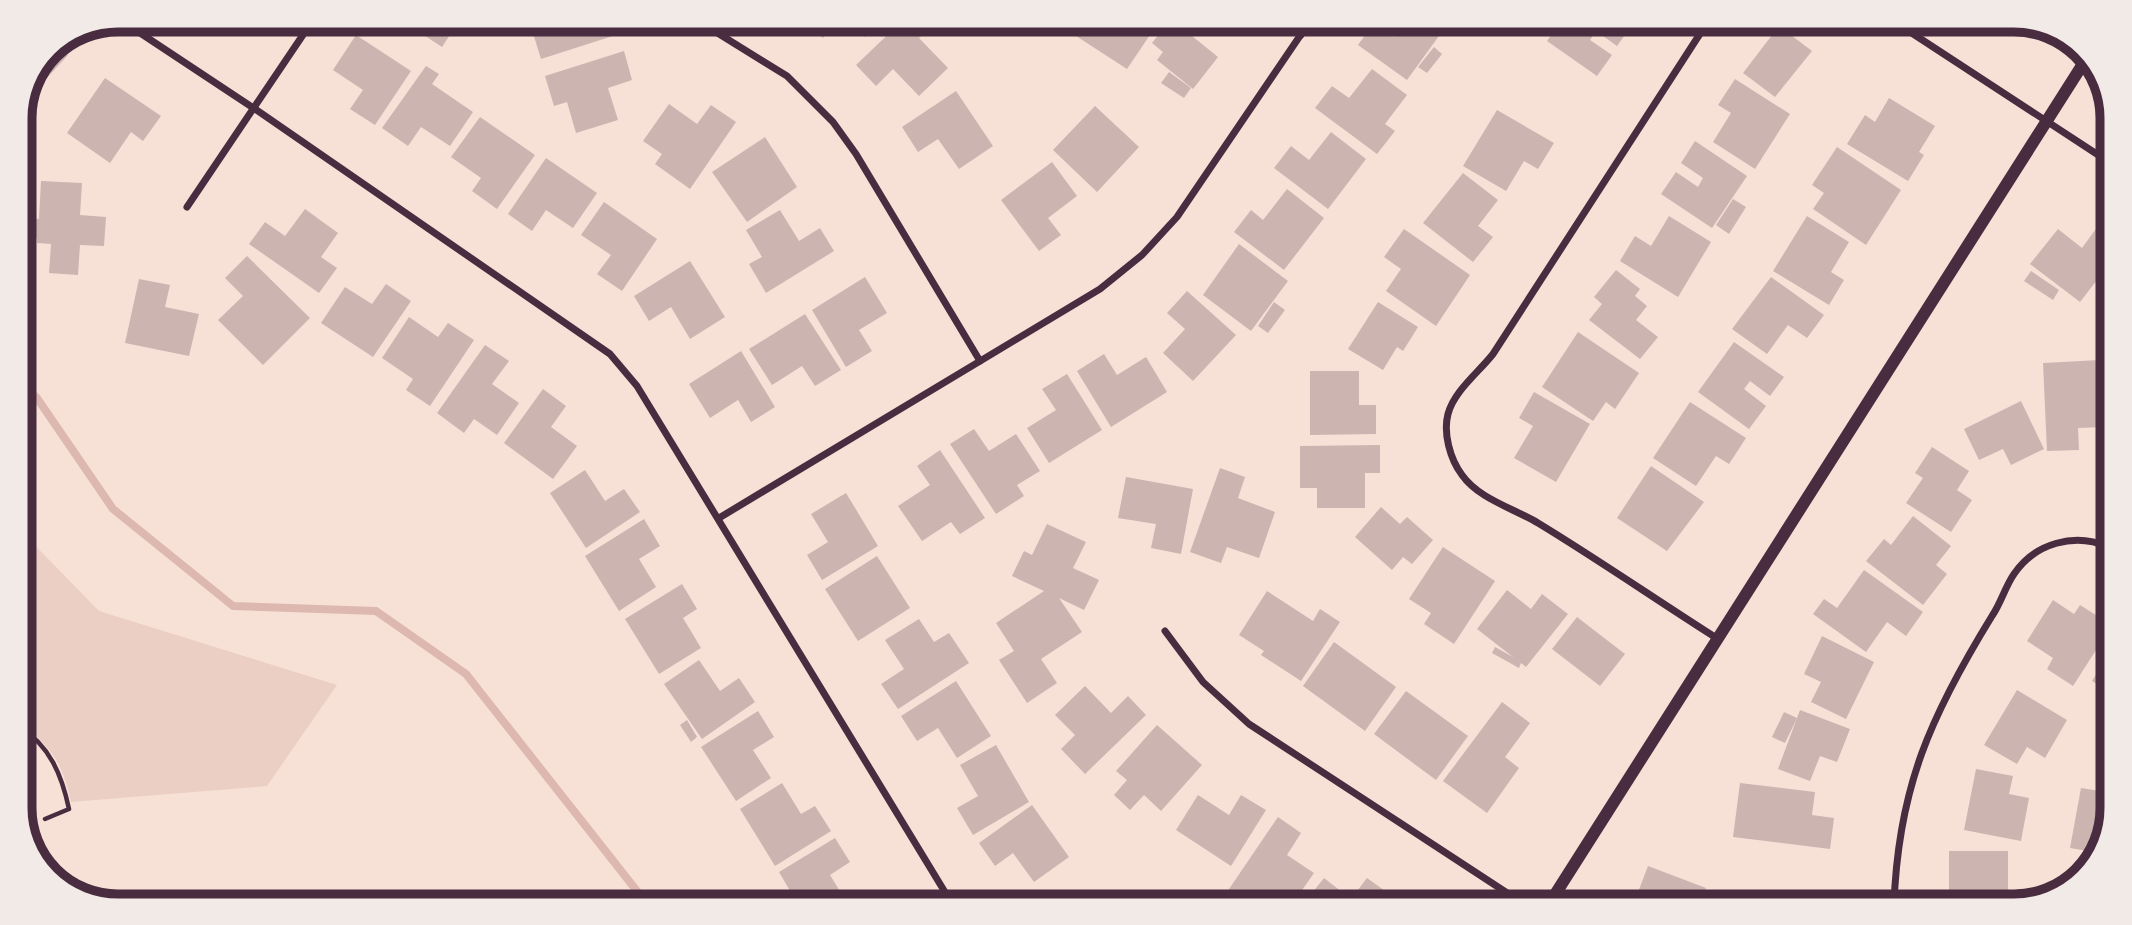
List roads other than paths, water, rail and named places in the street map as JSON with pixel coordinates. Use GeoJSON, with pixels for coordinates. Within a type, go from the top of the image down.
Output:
{"type":"FeatureCollection","features":[{"type":"Feature","properties":{"kind":"street"},"geometry":{"type":"LineString","coordinates":[[139,32],[610,354],[637,386],[946,894]]}},
{"type":"Feature","properties":{"kind":"street"},"geometry":{"type":"LineString","coordinates":[[187,207],[305,32]]}},
{"type":"Feature","properties":{"kind":"street"},"geometry":{"type":"LineString","coordinates":[[716,32],[787,76],[834,122],[856,153],[980,361]]}},
{"type":"Feature","properties":{"kind":"street"},"geometry":{"type":"LineString","coordinates":[[1296,32],[1300,35]]}},
{"type":"Feature","properties":{"kind":"street"},"geometry":{"type":"LineString","coordinates":[[719,518],[1100,289],[1142,255],[1177,217],[1302,32]]}},
{"type":"Feature","properties":{"kind":"street"},"geometry":{"type":"LineString","coordinates":[[1701,32],[1493,354],[1455,400],[1448,421],[1448,447],[1462,475],[1486,496],[1538,523],[1718,639]]}},
{"type":"Feature","properties":{"kind":"street"},"geometry":{"type":"LineString","coordinates":[[1910,32],[2046,124],[2100,157]]}},
{"type":"Feature","properties":{"kind":"street"},"geometry":{"type":"LineString","coordinates":[[1555,894],[2083,65]]}},
{"type":"Feature","properties":{"kind":"street"},"geometry":{"type":"LineString","coordinates":[[1895,894],[1906,806],[1928,733],[1946,693],[2018,568],[2049,545],[2066,540],[2100,544]]}},
{"type":"Feature","properties":{"kind":"street"},"geometry":{"type":"LineString","coordinates":[[1165,631],[1203,682],[1248,724],[1509,894]]}},
{"type":"Feature","properties":{"kind":"waterway"},"geometry":{"type":"LineString","coordinates":[[32,394],[113,509],[233,606],[376,611],[466,674],[639,894]]}}]}
